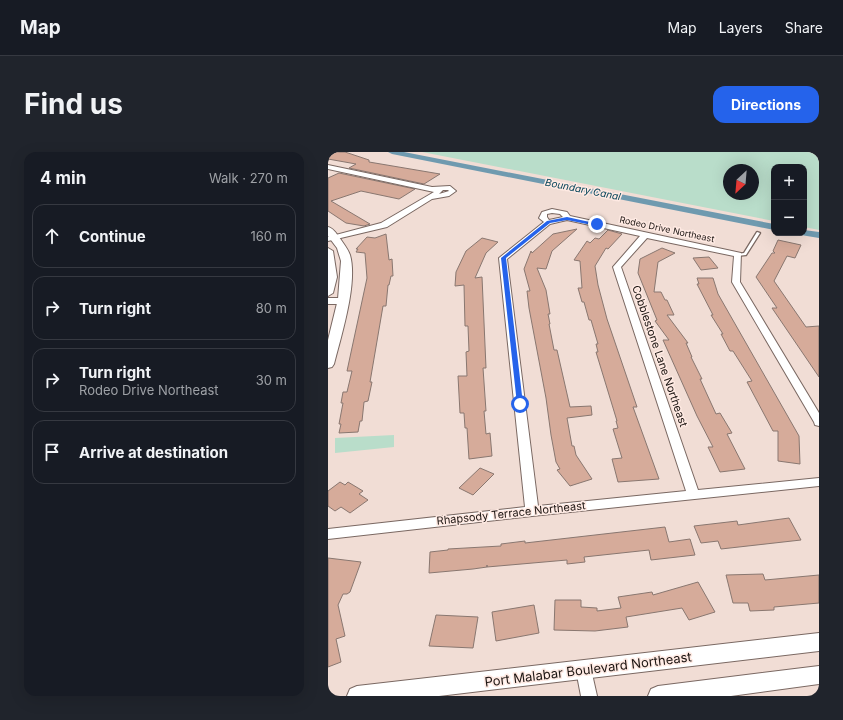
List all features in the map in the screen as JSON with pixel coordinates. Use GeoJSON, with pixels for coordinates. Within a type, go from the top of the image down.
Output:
{"type":"FeatureCollection","features":[{"type":"Feature","properties":{"kind":"street"},"geometry":{"type":"LineString","coordinates":[[328,167],[440,191],[384,225],[330,235]]}},
{"type":"Feature","properties":{"kind":"street"},"geometry":{"type":"LineString","coordinates":[[429,189],[450,188],[453,191],[444,196],[430,197]]}},
{"type":"Feature","properties":{"kind":"street","name":"Rodeo Drive Northeast"},"geometry":{"type":"LineString","coordinates":[[532,511],[503,258],[548,222],[567,218],[738,255]]}},
{"type":"Feature","properties":{"kind":"street"},"geometry":{"type":"LineString","coordinates":[[328,364],[342,300],[346,261],[341,247],[330,235]]}},
{"type":"Feature","properties":{"kind":"street","name":"Cobblestone Lane Northeast"},"geometry":{"type":"LineString","coordinates":[[645,235],[617,267],[693,494]]}},
{"type":"Feature","properties":{"kind":"street"},"geometry":{"type":"LineString","coordinates":[[328,251],[332,266],[328,293]]}},
{"type":"Feature","properties":{"kind":"street"},"geometry":{"type":"LineString","coordinates":[[738,255],[736,282],[819,422]]}},
{"type":"Feature","properties":{"kind":"street"},"geometry":{"type":"LineString","coordinates":[[328,301],[342,300]]}},
{"type":"Feature","properties":{"kind":"street","name":"Rhapsody Terrace Northeast"},"geometry":{"type":"LineString","coordinates":[[328,534],[532,511],[819,482]]}},
{"type":"Feature","properties":{"kind":"street","name":"Port Malabar Boulevard Northeast"},"geometry":{"type":"LineString","coordinates":[[358,696],[819,642]]}},
{"type":"Feature","properties":{"kind":"street"},"geometry":{"type":"LineString","coordinates":[[584,670],[589,696]]}},
{"type":"Feature","properties":{"kind":"street"},"geometry":{"type":"LineString","coordinates":[[658,696],[819,675]]}},
{"type":"Feature","properties":{"kind":"lane"},"geometry":{"type":"LineString","coordinates":[[738,255],[745,254],[758,233]]}},
{"type":"Feature","properties":{"kind":"green space"},"geometry":{"type":"Polygon","coordinates":[[[422,152],[819,152],[819,230],[807,228],[807,164],[771,164],[771,220],[422,152]]]}},
{"type":"Feature","properties":{"kind":"green space"},"geometry":{"type":"Polygon","coordinates":[[[394,435],[394,447],[335,453],[335,438],[394,435]]]}},
{"type":"Feature","properties":{"kind":"building"},"geometry":{"type":"Polygon","coordinates":[[[328,152],[345,152],[369,160],[369,162],[440,174],[424,184],[349,168],[356,164],[328,159],[328,152]]]}},
{"type":"Feature","properties":{"kind":"building"},"geometry":{"type":"Polygon","coordinates":[[[339,173],[415,189],[399,199],[361,191],[331,201],[370,224],[364,226],[346,223],[328,211],[328,178],[339,173]]]}},
{"type":"Feature","properties":{"kind":"building"},"geometry":{"type":"Polygon","coordinates":[[[577,229],[552,251],[546,269],[537,268],[546,290],[550,314],[548,314],[549,324],[554,350],[557,350],[570,407],[591,406],[592,415],[567,418],[572,446],[574,446],[576,455],[592,479],[570,486],[557,470],[560,469],[556,462],[551,435],[546,398],[529,308],[527,291],[530,291],[524,269],[531,251],[532,253],[553,234],[577,229]]]}},
{"type":"Feature","properties":{"kind":"building"},"geometry":{"type":"Polygon","coordinates":[[[608,230],[622,234],[608,249],[606,248],[595,266],[598,285],[607,319],[637,407],[633,407],[659,479],[618,482],[612,459],[622,458],[613,429],[618,428],[617,421],[596,352],[598,352],[596,344],[598,344],[591,320],[589,320],[578,288],[582,288],[580,261],[574,260],[587,241],[590,243],[595,238],[599,239],[608,230]]]}},
{"type":"Feature","properties":{"kind":"building"},"geometry":{"type":"Polygon","coordinates":[[[386,234],[389,260],[392,259],[393,276],[391,276],[388,285],[386,306],[383,306],[368,401],[364,402],[362,421],[360,421],[358,432],[339,433],[343,403],[341,403],[343,392],[347,392],[352,371],[347,371],[367,278],[365,253],[356,252],[358,249],[356,249],[367,237],[375,238],[386,234]]]}},
{"type":"Feature","properties":{"kind":"building"},"geometry":{"type":"Polygon","coordinates":[[[482,238],[498,242],[486,253],[475,278],[482,277],[486,368],[483,368],[486,411],[484,411],[486,434],[490,433],[492,456],[469,459],[467,428],[465,428],[464,413],[460,413],[458,376],[467,376],[466,352],[469,351],[468,326],[465,326],[464,285],[455,286],[456,272],[466,251],[482,238]]]}},
{"type":"Feature","properties":{"kind":"building"},"geometry":{"type":"Polygon","coordinates":[[[778,240],[801,245],[795,258],[787,256],[774,281],[806,327],[819,326],[819,377],[772,308],[777,308],[756,277],[772,253],[775,253],[773,251],[778,240]]]}},
{"type":"Feature","properties":{"kind":"building"},"geometry":{"type":"Polygon","coordinates":[[[662,248],[675,253],[658,262],[654,292],[661,292],[665,300],[667,300],[674,315],[667,315],[688,343],[686,343],[691,357],[702,379],[700,379],[716,414],[720,413],[732,433],[727,434],[745,469],[720,472],[708,447],[713,447],[697,416],[663,340],[669,340],[655,321],[657,320],[638,273],[640,259],[662,248]]]}},
{"type":"Feature","properties":{"kind":"building"},"geometry":{"type":"Polygon","coordinates":[[[709,257],[718,268],[701,270],[693,258],[709,257]]]}},
{"type":"Feature","properties":{"kind":"building"},"geometry":{"type":"Polygon","coordinates":[[[697,278],[713,278],[718,294],[799,436],[800,464],[778,461],[778,431],[773,431],[747,382],[752,381],[733,351],[730,351],[721,334],[723,334],[711,315],[713,315],[697,284],[699,284],[697,278]]]}},
{"type":"Feature","properties":{"kind":"building"},"geometry":{"type":"Polygon","coordinates":[[[480,468],[494,474],[473,495],[459,488],[480,468]]]}},
{"type":"Feature","properties":{"kind":"building"},"geometry":{"type":"Polygon","coordinates":[[[340,482],[345,485],[348,482],[363,491],[359,494],[368,500],[350,513],[341,507],[335,511],[328,506],[328,491],[340,482]]]}},
{"type":"Feature","properties":{"kind":"building"},"geometry":{"type":"Polygon","coordinates":[[[789,518],[801,540],[721,549],[718,541],[701,543],[694,526],[737,521],[738,525],[789,518]]]}},
{"type":"Feature","properties":{"kind":"building"},"geometry":{"type":"Polygon","coordinates":[[[665,527],[669,542],[690,539],[695,555],[651,560],[649,550],[584,557],[585,562],[567,564],[567,560],[429,573],[430,552],[448,549],[501,546],[501,544],[525,541],[525,543],[665,527]]]}},
{"type":"Feature","properties":{"kind":"building"},"geometry":{"type":"Polygon","coordinates":[[[328,558],[361,562],[350,592],[343,594],[338,605],[345,636],[336,639],[341,662],[328,667],[328,558]]]}},
{"type":"Feature","properties":{"kind":"building"},"geometry":{"type":"Polygon","coordinates":[[[763,574],[765,580],[819,575],[819,603],[774,607],[774,610],[750,611],[748,603],[733,603],[726,575],[763,574]]]}},
{"type":"Feature","properties":{"kind":"building"},"geometry":{"type":"Polygon","coordinates":[[[698,582],[715,612],[689,620],[682,608],[626,617],[628,627],[595,631],[554,630],[555,600],[581,600],[581,607],[597,608],[597,611],[621,608],[618,597],[652,592],[653,595],[698,582]]]}},
{"type":"Feature","properties":{"kind":"building"},"geometry":{"type":"Polygon","coordinates":[[[534,605],[539,633],[496,641],[492,612],[534,605]]]}},
{"type":"Feature","properties":{"kind":"building"},"geometry":{"type":"Polygon","coordinates":[[[436,615],[478,617],[473,648],[429,646],[436,615]]]}},
{"type":"Feature","properties":{"kind":"waterway","name":"Boundary Canal"},"geometry":{"type":"LineString","coordinates":[[392,152],[771,226]]}},
{"type":"Feature","properties":{"kind":"waterway","name":"Boundary Canal"},"geometry":{"type":"LineString","coordinates":[[807,233],[819,235]]}},
{"type":"Feature","properties":{"kind":"route"},"geometry":{"type":"LineString","coordinates":[[520,404],[503,258],[548,222],[567,218],[597,224]]}}]}
